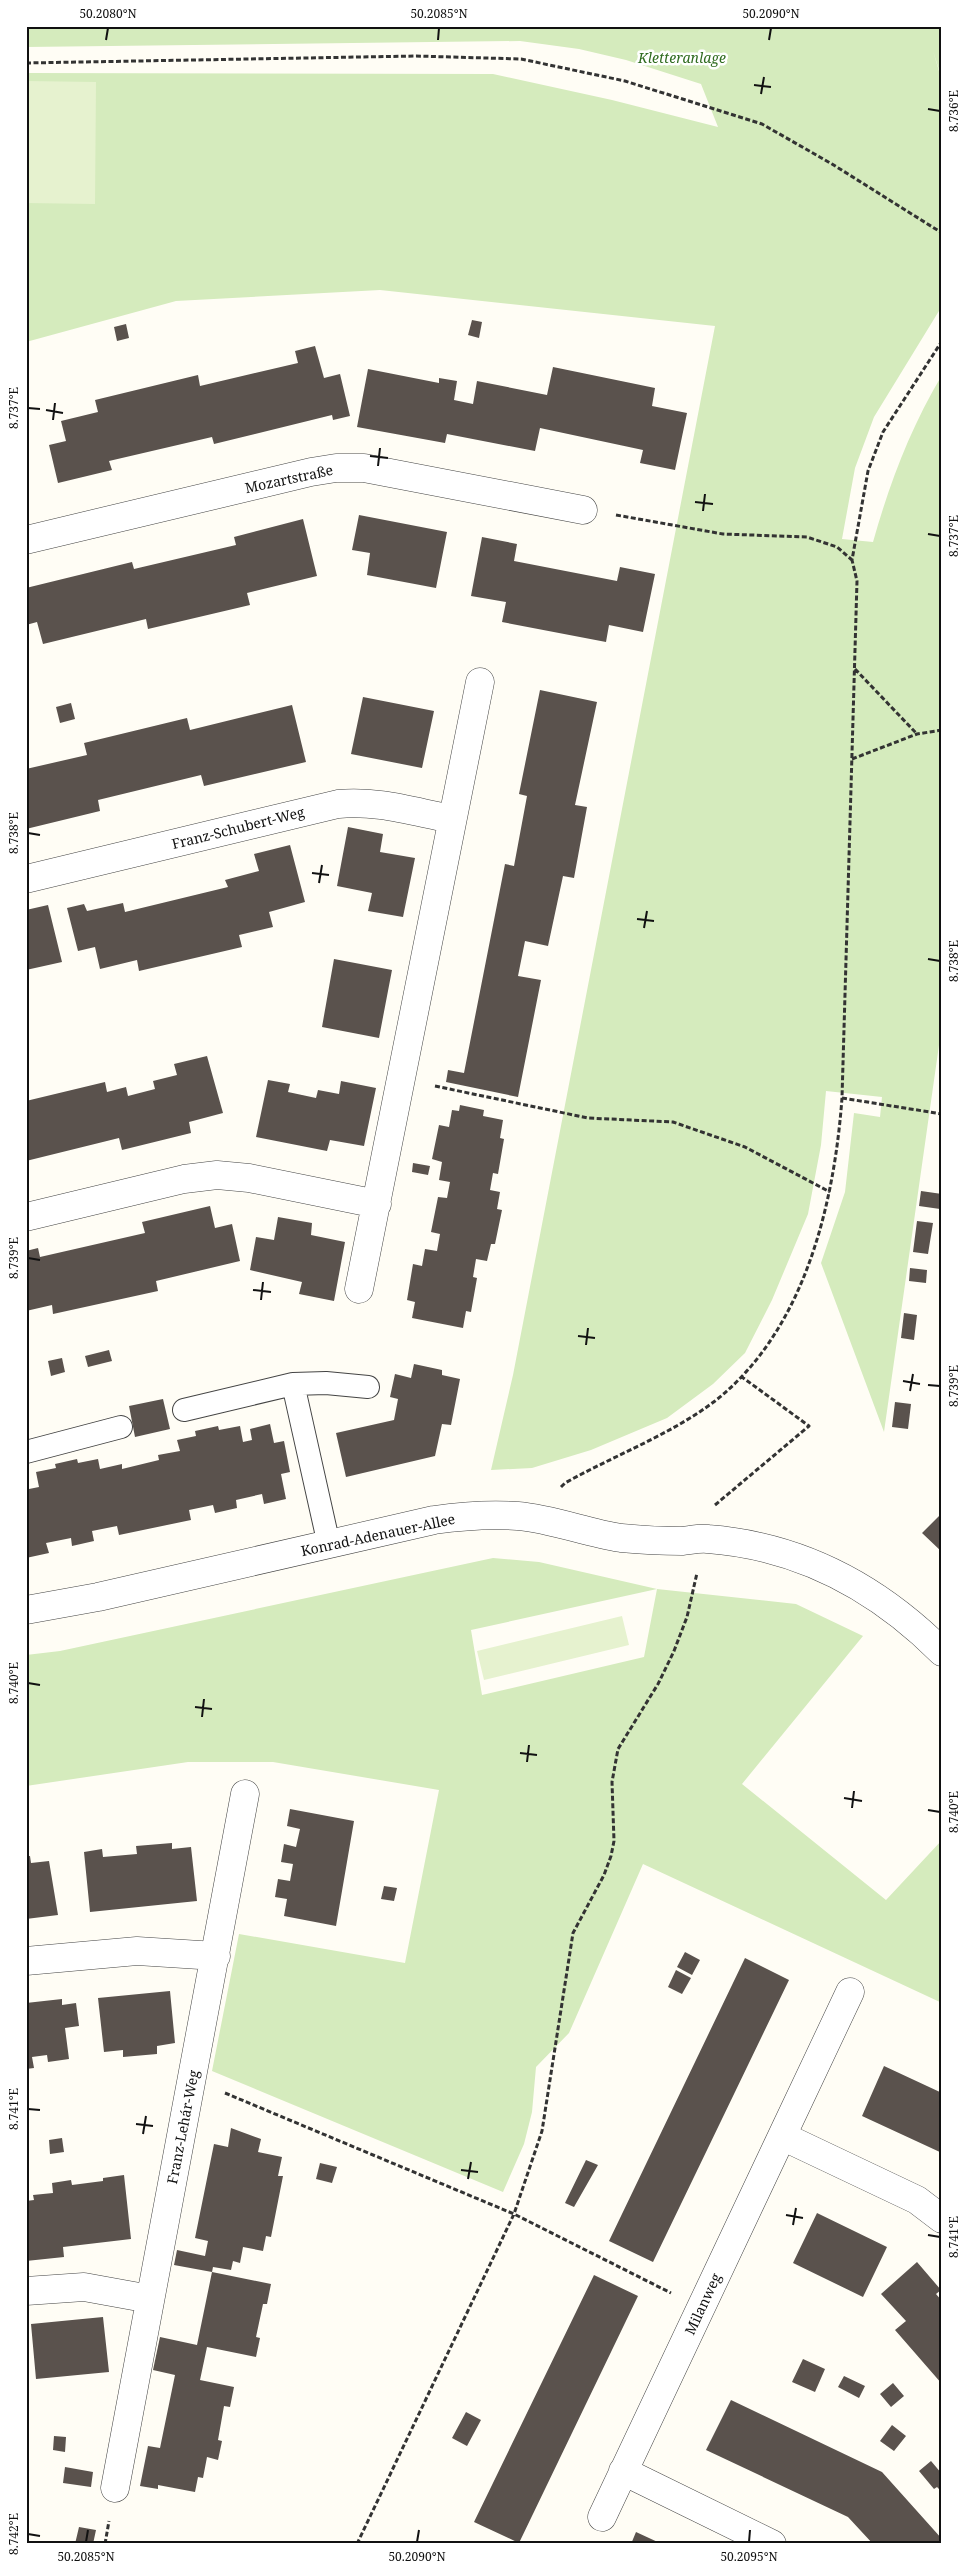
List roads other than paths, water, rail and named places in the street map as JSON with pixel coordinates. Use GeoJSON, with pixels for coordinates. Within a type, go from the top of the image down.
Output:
{"type":"FeatureCollection","features":[{"type":"Feature","properties":{"kind":"street","name":"Mozartstraße"},"geometry":{"type":"LineString","coordinates":[[26,540],[311,472],[336,468],[364,468],[583,510]]}},
{"type":"Feature","properties":{"kind":"street"},"geometry":{"type":"LineString","coordinates":[[359,1289],[378,1204],[480,682]]}},
{"type":"Feature","properties":{"kind":"street","name":"Franz-Schubert-Weg"},"geometry":{"type":"LineString","coordinates":[[26,880],[338,804],[358,802],[379,804],[452,820]]}},
{"type":"Feature","properties":{"kind":"street"},"geometry":{"type":"LineString","coordinates":[[26,1217],[184,1179],[217,1175],[249,1178],[378,1204]]}},
{"type":"Feature","properties":{"kind":"street","name":"Konrad-Adenauer-Allee"},"geometry":{"type":"LineString","coordinates":[[26,1610],[98,1597],[434,1520],[464,1516],[517,1516],[539,1519],[621,1538],[654,1541],[706,1539],[768,1548],[797,1556],[823,1567],[896,1610],[942,1652]]}},
{"type":"Feature","properties":{"kind":"street","name":"Franz-Lehár-Weg"},"geometry":{"type":"LineString","coordinates":[[116,2488],[246,1794]]}},
{"type":"Feature","properties":{"kind":"street"},"geometry":{"type":"LineString","coordinates":[[26,1961],[137,1951],[216,1956]]}},
{"type":"Feature","properties":{"kind":"street","name":"Milanweg"},"geometry":{"type":"LineString","coordinates":[[602,2517],[850,1992]]}},
{"type":"Feature","properties":{"kind":"street"},"geometry":{"type":"LineString","coordinates":[[782,2136],[917,2200],[942,2219]]}},
{"type":"Feature","properties":{"kind":"street"},"geometry":{"type":"LineString","coordinates":[[26,2291],[84,2287],[150,2299]]}},
{"type":"Feature","properties":{"kind":"street"},"geometry":{"type":"LineString","coordinates":[[623,2471],[772,2544]]}},
{"type":"Feature","properties":{"kind":"lane"},"geometry":{"type":"LineString","coordinates":[[184,1410],[293,1384],[326,1383],[368,1387]]}},
{"type":"Feature","properties":{"kind":"lane"},"geometry":{"type":"LineString","coordinates":[[293,1384],[329,1545]]}},
{"type":"Feature","properties":{"kind":"lane"},"geometry":{"type":"LineString","coordinates":[[26,1452],[121,1427]]}},
{"type":"Feature","properties":{"kind":"park label","name":"Kletteranlage"},"geometry":{"type":"Point","coordinates":[682,58]}}]}
